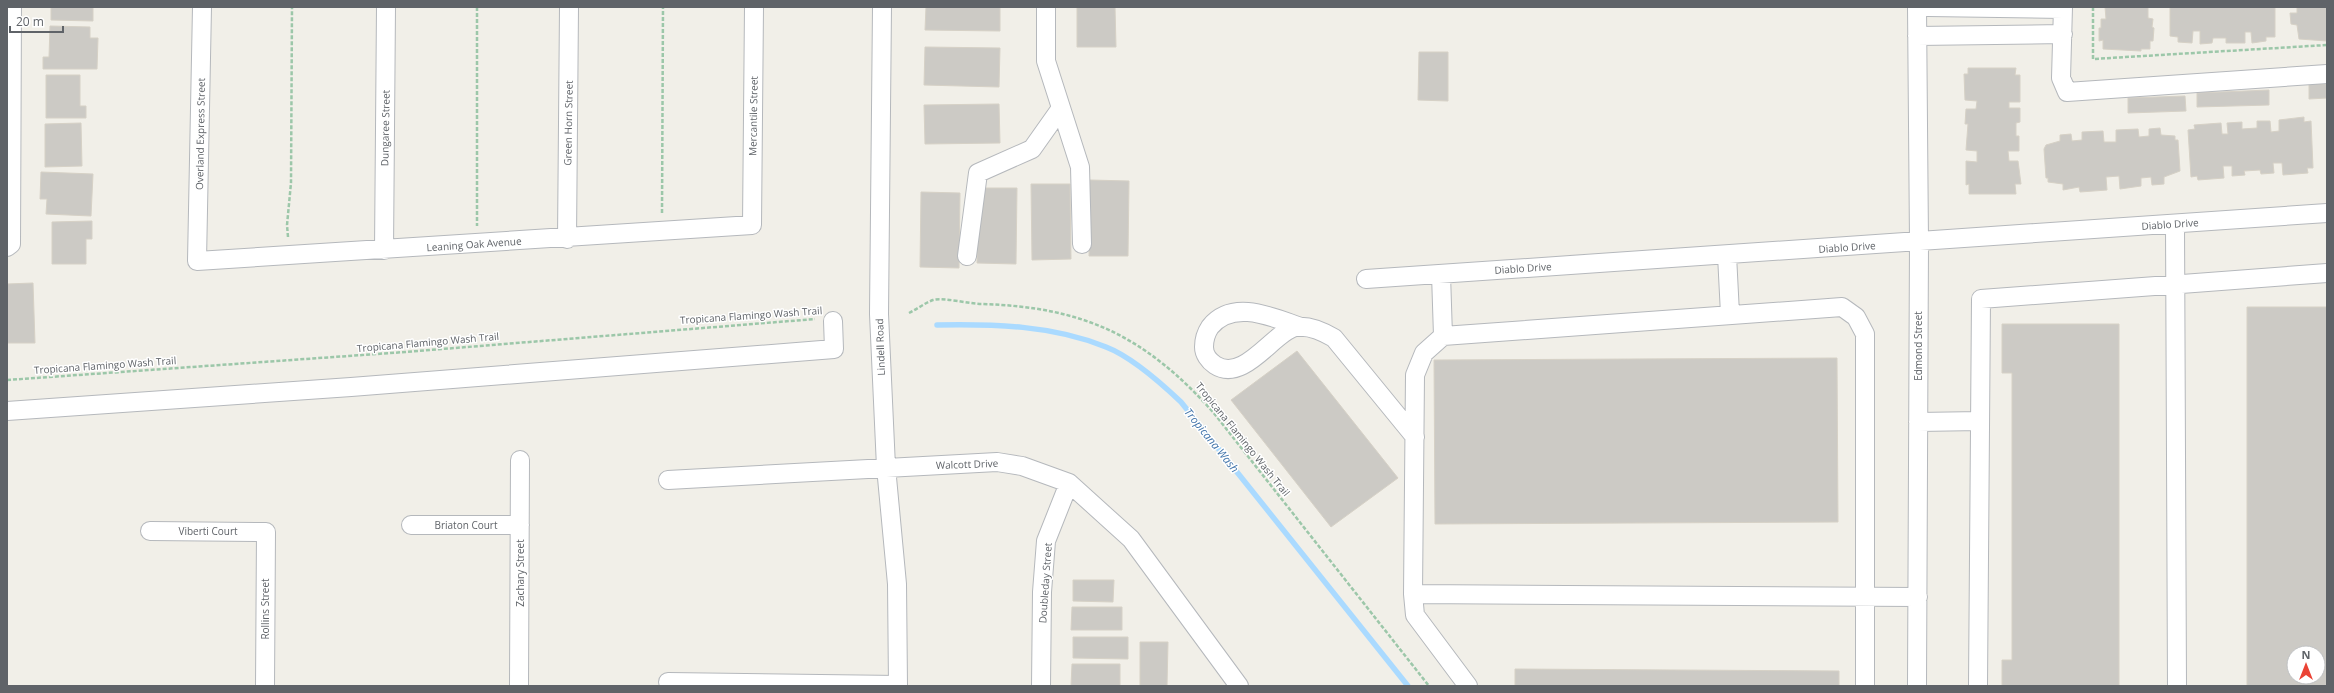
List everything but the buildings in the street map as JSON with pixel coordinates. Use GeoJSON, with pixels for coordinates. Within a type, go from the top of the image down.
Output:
{"type":"FeatureCollection","features":[{"type":"Feature","properties":{"kind":"street"},"geometry":{"type":"LineString","coordinates":[[7,247],[10,244],[12,234],[9,201],[12,7]]}},
{"type":"Feature","properties":{"kind":"street","name":"Overland Express Street"},"geometry":{"type":"LineString","coordinates":[[197,261],[202,7]]}},
{"type":"Feature","properties":{"kind":"street","name":"Dungaree Street"},"geometry":{"type":"LineString","coordinates":[[384,250],[386,7]]}},
{"type":"Feature","properties":{"kind":"street","name":"Green Horn Street"},"geometry":{"type":"LineString","coordinates":[[567,239],[570,7]]}},
{"type":"Feature","properties":{"kind":"street","name":"Mercantile Street"},"geometry":{"type":"LineString","coordinates":[[752,225],[754,7]]}},
{"type":"Feature","properties":{"kind":"street","name":"Lindell Road"},"geometry":{"type":"LineString","coordinates":[[882,7],[879,307],[886,467],[897,584],[898,686]]}},
{"type":"Feature","properties":{"kind":"street"},"geometry":{"type":"LineString","coordinates":[[1046,7],[1046,61],[1080,167],[1082,244]]}},
{"type":"Feature","properties":{"kind":"street","name":"Edmond Street"},"geometry":{"type":"LineString","coordinates":[[1917,7],[1919,242],[1917,686]]}},
{"type":"Feature","properties":{"kind":"street"},"geometry":{"type":"LineString","coordinates":[[1928,7],[2063,8],[2061,78],[2067,92],[2327,74]]}},
{"type":"Feature","properties":{"kind":"street"},"geometry":{"type":"LineString","coordinates":[[1917,36],[2063,34]]}},
{"type":"Feature","properties":{"kind":"street"},"geometry":{"type":"LineString","coordinates":[[967,256],[978,173],[1032,149],[1061,108]]}},
{"type":"Feature","properties":{"kind":"street","name":"Diablo Drive"},"geometry":{"type":"LineString","coordinates":[[1366,279],[2327,213]]}},
{"type":"Feature","properties":{"kind":"street"},"geometry":{"type":"LineString","coordinates":[[2174,224],[2177,686]]}},
{"type":"Feature","properties":{"kind":"street","name":"Leaning Oak Avenue"},"geometry":{"type":"LineString","coordinates":[[197,261],[567,239],[752,225]]}},
{"type":"Feature","properties":{"kind":"street"},"geometry":{"type":"LineString","coordinates":[[1727,255],[1730,314]]}},
{"type":"Feature","properties":{"kind":"street"},"geometry":{"type":"LineString","coordinates":[[1978,686],[1981,299],[2175,283],[2327,273]]}},
{"type":"Feature","properties":{"kind":"street"},"geometry":{"type":"LineString","coordinates":[[1441,274],[1443,336]]}},
{"type":"Feature","properties":{"kind":"street"},"geometry":{"type":"LineString","coordinates":[[1468,686],[1415,615],[1413,594],[1415,375],[1424,353],[1443,336],[1842,307],[1856,317],[1865,334],[1865,686]]}},
{"type":"Feature","properties":{"kind":"street"},"geometry":{"type":"LineString","coordinates":[[1301,327],[1286,332],[1262,352],[1235,367],[1218,367],[1206,355],[1204,348],[1206,333],[1214,323],[1220,318],[1242,312],[1260,313],[1321,332],[1334,338],[1415,438]]}},
{"type":"Feature","properties":{"kind":"street"},"geometry":{"type":"LineString","coordinates":[[7,411],[351,387],[834,349],[827,320]]}},
{"type":"Feature","properties":{"kind":"street"},"geometry":{"type":"LineString","coordinates":[[1918,422],[1980,421]]}},
{"type":"Feature","properties":{"kind":"street","name":"Zachary Street"},"geometry":{"type":"LineString","coordinates":[[519,686],[520,460]]}},
{"type":"Feature","properties":{"kind":"street","name":"Walcott Drive"},"geometry":{"type":"LineString","coordinates":[[668,480],[998,462],[1022,466],[1069,483],[1130,539],[1239,686]]}},
{"type":"Feature","properties":{"kind":"street","name":"Doubleday Street"},"geometry":{"type":"LineString","coordinates":[[1041,686],[1042,592],[1046,541],[1069,483]]}},
{"type":"Feature","properties":{"kind":"street","name":"Briaton Court"},"geometry":{"type":"LineString","coordinates":[[411,525],[520,525]]}},
{"type":"Feature","properties":{"kind":"street","name":"Viberti Court"},"geometry":{"type":"LineString","coordinates":[[150,531],[266,532]]}},
{"type":"Feature","properties":{"kind":"street","name":"Rollins Street"},"geometry":{"type":"LineString","coordinates":[[265,686],[266,532]]}},
{"type":"Feature","properties":{"kind":"street"},"geometry":{"type":"LineString","coordinates":[[1413,594],[1918,597]]}},
{"type":"Feature","properties":{"kind":"street"},"geometry":{"type":"LineString","coordinates":[[668,682],[898,686]]}},
{"type":"Feature","properties":{"kind":"path"},"geometry":{"type":"LineString","coordinates":[[289,256],[287,225],[292,183],[292,7]]}},
{"type":"Feature","properties":{"kind":"path"},"geometry":{"type":"LineString","coordinates":[[477,7],[477,244]]}},
{"type":"Feature","properties":{"kind":"path"},"geometry":{"type":"LineString","coordinates":[[662,232],[663,7]]}},
{"type":"Feature","properties":{"kind":"path"},"geometry":{"type":"LineString","coordinates":[[2093,7],[2092,58],[2327,44]]}},
{"type":"Feature","properties":{"kind":"path","name":"Tropicana Flamingo Wash Trail"},"geometry":{"type":"LineString","coordinates":[[909,313],[934,300],[1038,308],[1070,315],[1096,324],[1138,345],[1161,360],[1179,376],[1213,412],[1429,686]]}},
{"type":"Feature","properties":{"kind":"path","name":"Tropicana Flamingo Wash Trail"},"geometry":{"type":"LineString","coordinates":[[7,380],[397,353],[827,320]]}},
{"type":"Feature","properties":{"kind":"waterway","name":"Tropicana Wash"},"geometry":{"type":"LineString","coordinates":[[937,325],[1023,327],[1065,334],[1116,351],[1146,371],[1181,402],[1408,686]]}}]}
